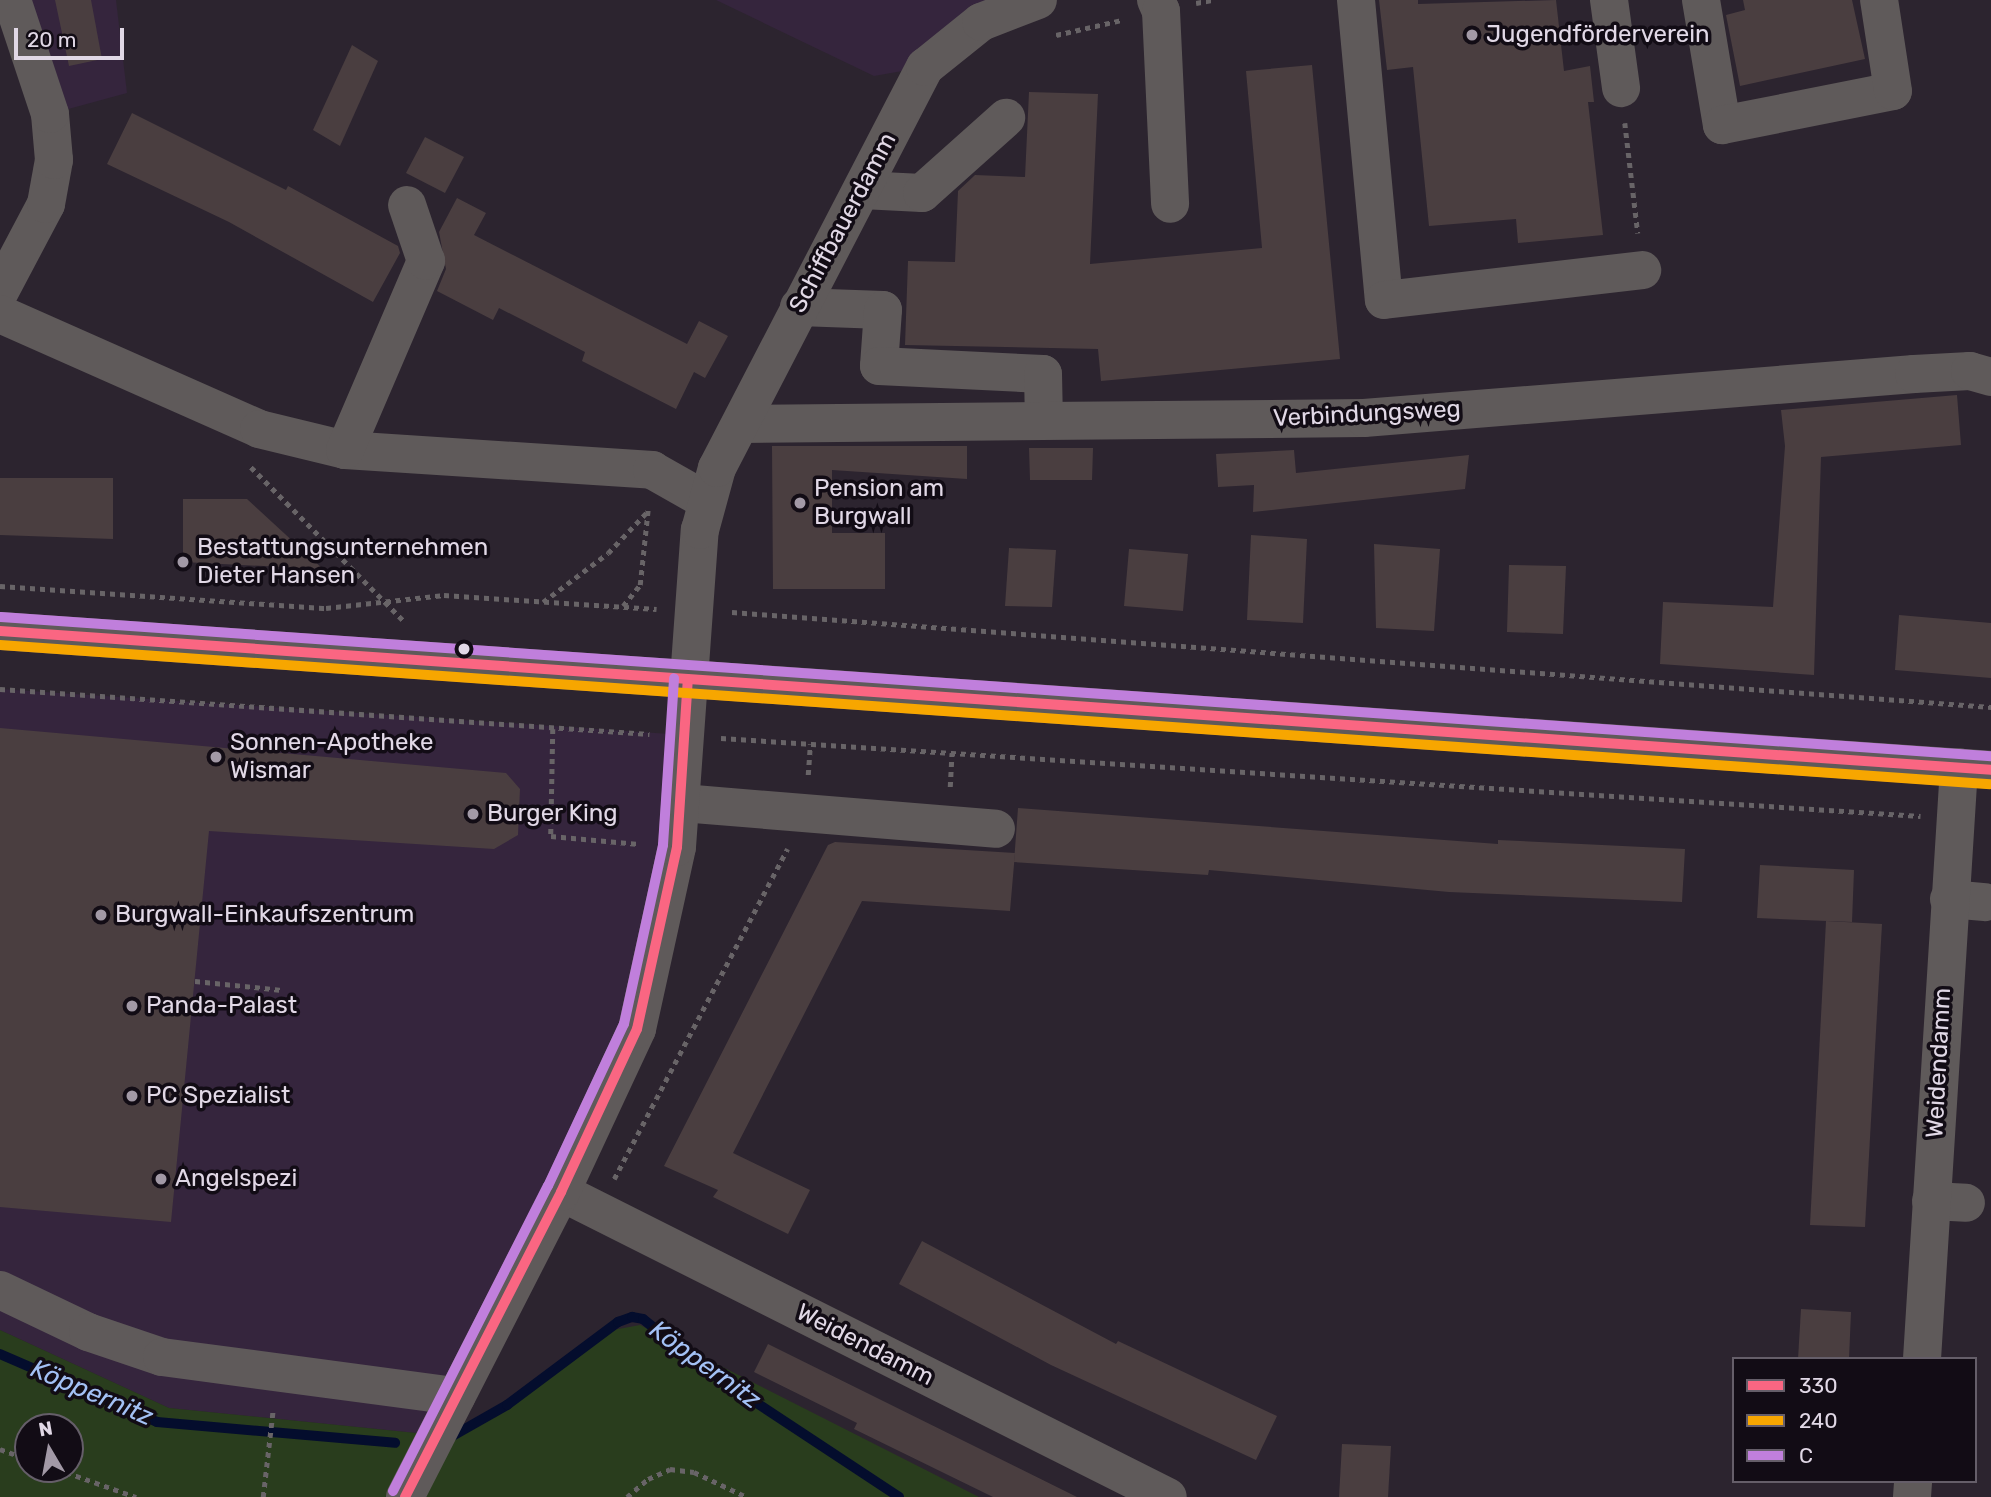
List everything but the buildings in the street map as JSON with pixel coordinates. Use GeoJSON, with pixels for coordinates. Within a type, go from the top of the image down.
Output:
{"type":"FeatureCollection","features":[{"type":"Feature","properties":{"kind":"street"},"geometry":{"type":"LineString","coordinates":[[0,291],[46,204],[54,160],[50,114],[12,0]]}},
{"type":"Feature","properties":{"kind":"street","name":"Schiffbauerdamm"},"geometry":{"type":"LineString","coordinates":[[420,1466],[561,1192],[637,1029],[677,847],[682,803],[688,679],[705,500],[799,307],[925,66],[981,22],[1038,0]]}},
{"type":"Feature","properties":{"kind":"street"},"geometry":{"type":"LineString","coordinates":[[1356,0],[1384,300],[1642,270]]}},
{"type":"Feature","properties":{"kind":"street"},"geometry":{"type":"LineString","coordinates":[[1609,0],[1620,88]]}},
{"type":"Feature","properties":{"kind":"street"},"geometry":{"type":"LineString","coordinates":[[1701,0],[1722,125],[1893,91],[1879,0]]}},
{"type":"Feature","properties":{"kind":"street"},"geometry":{"type":"LineString","coordinates":[[1158,5],[1170,204]]}},
{"type":"Feature","properties":{"kind":"street"},"geometry":{"type":"LineString","coordinates":[[862,190],[922,193],[1006,118]]}},
{"type":"Feature","properties":{"kind":"street"},"geometry":{"type":"LineString","coordinates":[[345,450],[426,261],[407,205]]}},
{"type":"Feature","properties":{"kind":"street"},"geometry":{"type":"LineString","coordinates":[[799,307],[884,310],[879,366],[1043,374],[1045,420]]}},
{"type":"Feature","properties":{"kind":"street"},"geometry":{"type":"LineString","coordinates":[[0,314],[259,429],[345,450],[652,470],[705,500]]}},
{"type":"Feature","properties":{"kind":"street","name":"Verbindungsweg"},"geometry":{"type":"LineString","coordinates":[[741,424],[1364,418],[1914,374],[1970,371],[1991,377]]}},
{"type":"Feature","properties":{"kind":"street"},"geometry":{"type":"LineString","coordinates":[[0,631],[1975,769]]}},
{"type":"Feature","properties":{"kind":"street","name":"Weidendamm"},"geometry":{"type":"LineString","coordinates":[[1922,1357],[1949,1202],[1967,901],[1953,818],[1975,769]]}},
{"type":"Feature","properties":{"kind":"street"},"geometry":{"type":"LineString","coordinates":[[682,803],[996,829]]}},
{"type":"Feature","properties":{"kind":"street","name":"Weidendamm"},"geometry":{"type":"LineString","coordinates":[[561,1192],[1168,1497]]}},
{"type":"Feature","properties":{"kind":"street"},"geometry":{"type":"LineString","coordinates":[[0,1290],[88,1332],[162,1357],[456,1396]]}},
{"type":"Feature","properties":{"kind":"path"},"geometry":{"type":"LineString","coordinates":[[1053,36],[1158,5],[1212,0]]}},
{"type":"Feature","properties":{"kind":"path"},"geometry":{"type":"LineString","coordinates":[[1620,88],[1642,270]]}},
{"type":"Feature","properties":{"kind":"path"},"geometry":{"type":"LineString","coordinates":[[240,457],[390,604],[435,661]]}},
{"type":"Feature","properties":{"kind":"path"},"geometry":{"type":"LineString","coordinates":[[0,586],[326,608],[390,604],[444,595],[623,607],[640,585],[652,470]]}},
{"type":"Feature","properties":{"kind":"path"},"geometry":{"type":"LineString","coordinates":[[544,602],[608,554],[648,512]]}},
{"type":"Feature","properties":{"kind":"path"},"geometry":{"type":"LineString","coordinates":[[772,614],[1991,707]]}},
{"type":"Feature","properties":{"kind":"path"},"geometry":{"type":"LineString","coordinates":[[0,689],[553,729],[685,735],[1953,818]]}},
{"type":"Feature","properties":{"kind":"path"},"geometry":{"type":"LineString","coordinates":[[553,729],[551,836],[677,847]]}},
{"type":"Feature","properties":{"kind":"path"},"geometry":{"type":"LineString","coordinates":[[598,1211],[806,813],[810,744]]}},
{"type":"Feature","properties":{"kind":"path"},"geometry":{"type":"LineString","coordinates":[[195,981],[282,990]]}},
{"type":"Feature","properties":{"kind":"path"},"geometry":{"type":"LineString","coordinates":[[263,1497],[272,1420]]}},
{"type":"Feature","properties":{"kind":"path"},"geometry":{"type":"LineString","coordinates":[[627,1497],[649,1479],[670,1469],[694,1472],[747,1497]]}},
{"type":"Feature","properties":{"kind":"path"},"geometry":{"type":"LineString","coordinates":[[84,1479],[136,1497]]}},
{"type":"Feature","properties":{"kind":"shaded area"},"geometry":{"type":"Polygon","coordinates":[[[12,0],[116,0],[127,93],[50,114],[12,0]]]}},
{"type":"Feature","properties":{"kind":"shaded area"},"geometry":{"type":"Polygon","coordinates":[[[716,0],[1038,0],[925,67],[874,76],[716,0]]]}},
{"type":"Feature","properties":{"kind":"shaded area"},"geometry":{"type":"Polygon","coordinates":[[[0,689],[685,735],[637,1029],[436,1435],[169,1408],[0,1330],[0,689]]]}},
{"type":"Feature","properties":{"kind":"green space"},"geometry":{"type":"Polygon","coordinates":[[[640,1325],[979,1497],[0,1497],[0,1330],[169,1408],[436,1435],[496,1417],[613,1330],[640,1325]]]}},
{"type":"Feature","properties":{"kind":"waterway","name":"Köppernitz"},"geometry":{"type":"LineString","coordinates":[[449,1438],[507,1405],[618,1322],[632,1317],[643,1319],[702,1367],[899,1497]]}},
{"type":"Feature","properties":{"kind":"waterway","name":"Köppernitz"},"geometry":{"type":"LineString","coordinates":[[0,1354],[157,1422],[395,1443]]}},
{"type":"Feature","properties":{"kind":"transit line","name":"C"},"geometry":{"type":"LineString","coordinates":[[1,617],[1991,756]]}},
{"type":"Feature","properties":{"kind":"transit line","name":"330"},"geometry":{"type":"LineString","coordinates":[[0,631],[1991,770]]}},
{"type":"Feature","properties":{"kind":"transit line","name":"240"},"geometry":{"type":"LineString","coordinates":[[0,645],[1990,784]]}},
{"type":"Feature","properties":{"kind":"transit line","name":"C"},"geometry":{"type":"LineString","coordinates":[[393,1491],[548,1186],[624,1024],[663,845],[674,678]]}},
{"type":"Feature","properties":{"kind":"transit line","name":"330"},"geometry":{"type":"LineString","coordinates":[[405,1497],[561,1192],[637,1029],[677,847],[688,679]]}},
{"type":"Feature","properties":{"kind":"place","name":"Jugendförderverein"},"geometry":{"type":"Point","coordinates":[1472,35]}},
{"type":"Feature","properties":{"kind":"place","name":"Pension am Burgwall"},"geometry":{"type":"Point","coordinates":[800,503]}},
{"type":"Feature","properties":{"kind":"place","name":"Bestattungsunternehmen Dieter Hansen"},"geometry":{"type":"Point","coordinates":[183,562]}},
{"type":"Feature","properties":{"kind":"place","name":"Sonnen-Apotheke Wismar"},"geometry":{"type":"Point","coordinates":[216,757]}},
{"type":"Feature","properties":{"kind":"place","name":"Burger King"},"geometry":{"type":"Point","coordinates":[473,814]}},
{"type":"Feature","properties":{"kind":"place","name":"Burgwall-Einkaufszentrum"},"geometry":{"type":"Point","coordinates":[101,915]}},
{"type":"Feature","properties":{"kind":"place","name":"Panda-Palast"},"geometry":{"type":"Point","coordinates":[132,1006]}},
{"type":"Feature","properties":{"kind":"place","name":"PC Spezialist"},"geometry":{"type":"Point","coordinates":[132,1096]}},
{"type":"Feature","properties":{"kind":"place","name":"Angelspezi"},"geometry":{"type":"Point","coordinates":[161,1179]}}]}
